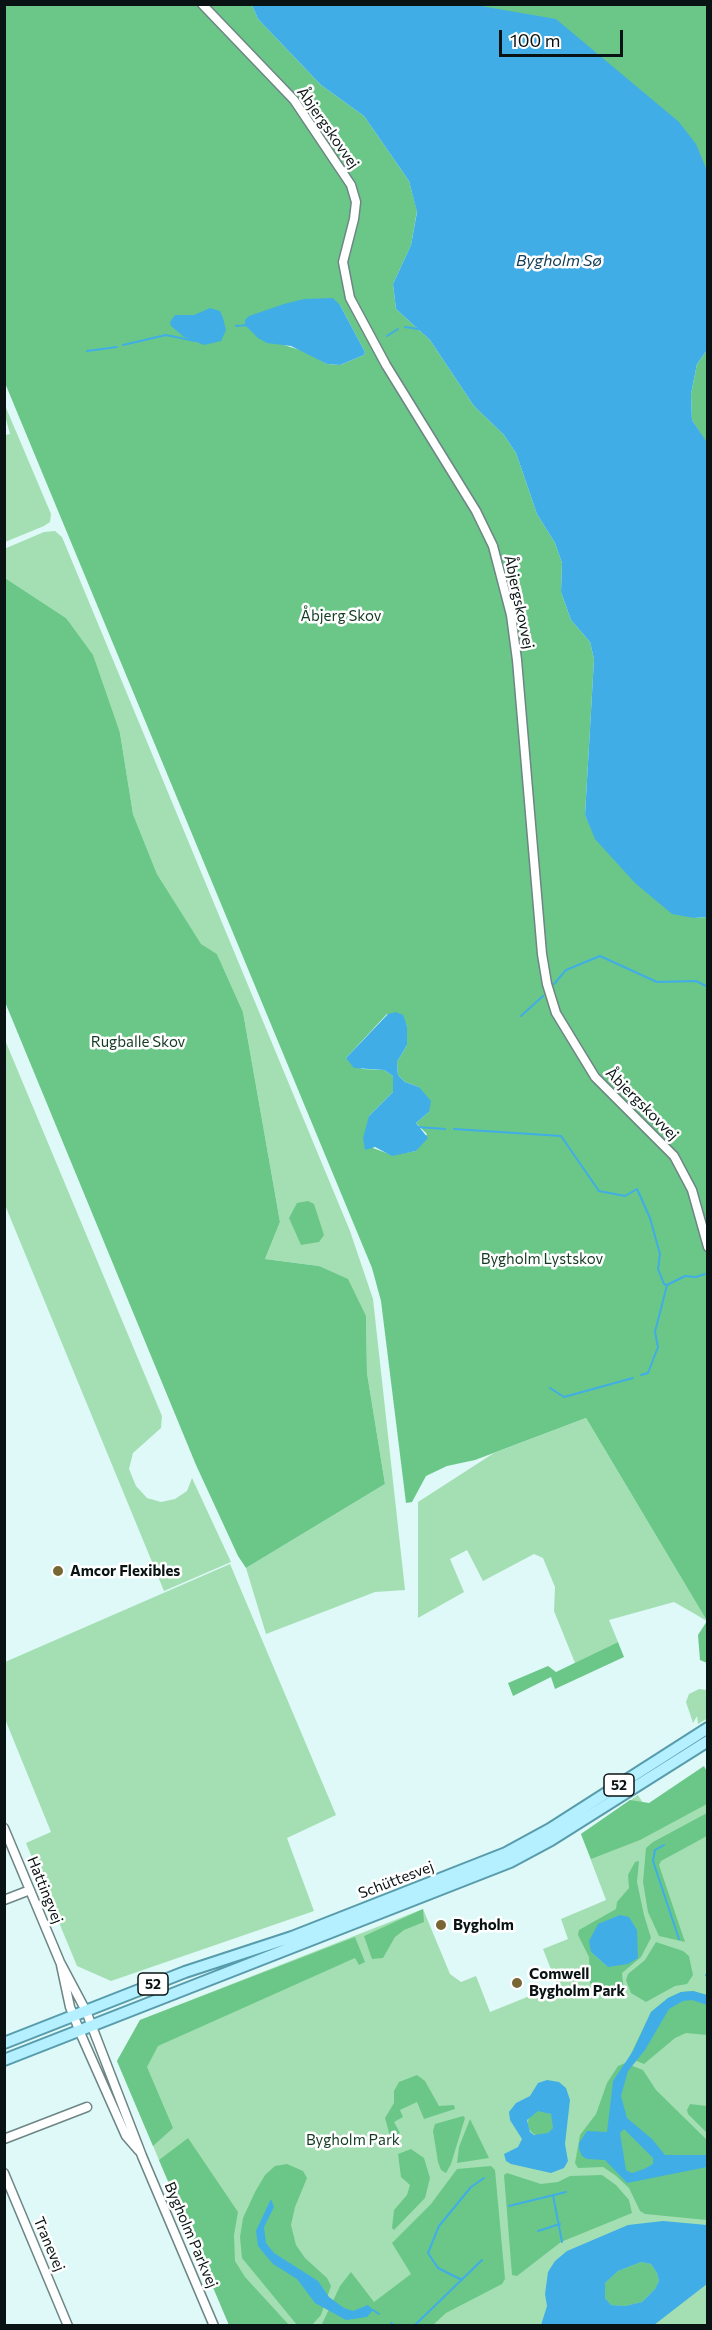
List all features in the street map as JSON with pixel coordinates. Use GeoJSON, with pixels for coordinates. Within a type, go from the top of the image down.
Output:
{"type":"FeatureCollection","features":[{"type":"Feature","properties":{"kind":"main road","name":"Schüttesvej"},"geometry":{"type":"LineString","coordinates":[[74,2016],[185,1972],[292,1937],[506,1853],[570,1817],[708,1728]]}},
{"type":"Feature","properties":{"kind":"main road","name":"Schüttesvej"},"geometry":{"type":"LineString","coordinates":[[92,2027],[510,1862],[551,1840],[708,1741]]}},
{"type":"Feature","properties":{"kind":"main road","name":"52"},"geometry":{"type":"LineString","coordinates":[[4,2043],[74,2016]]}},
{"type":"Feature","properties":{"kind":"main road","name":"52"},"geometry":{"type":"LineString","coordinates":[[4,2060],[92,2027]]}},
{"type":"Feature","properties":{"kind":"street","name":"Åbjergskovvej"},"geometry":{"type":"LineString","coordinates":[[202,4],[294,100],[351,185],[355,211],[344,262],[350,298],[386,364],[476,511],[493,546],[511,615],[517,660],[542,954],[550,994],[573,1043],[595,1077],[674,1156],[692,1190],[708,1247]]}},
{"type":"Feature","properties":{"kind":"street","name":"Hattingvej"},"geometry":{"type":"LineString","coordinates":[[4,1828],[60,1962],[86,2011]]}},
{"type":"Feature","properties":{"kind":"street"},"geometry":{"type":"LineString","coordinates":[[4,1900],[30,1890]]}},
{"type":"Feature","properties":{"kind":"street","name":"Hattingvej"},"geometry":{"type":"LineString","coordinates":[[60,1962],[74,2016]]}},
{"type":"Feature","properties":{"kind":"street","name":"Bygholm Parkvej"},"geometry":{"type":"LineString","coordinates":[[86,2011],[142,2156],[214,2325]]}},
{"type":"Feature","properties":{"kind":"street","name":"Bygholm Parkvej"},"geometry":{"type":"LineString","coordinates":[[74,2016],[126,2136],[142,2156]]}},
{"type":"Feature","properties":{"kind":"street"},"geometry":{"type":"LineString","coordinates":[[4,2139],[87,2107]]}},
{"type":"Feature","properties":{"kind":"street","name":"Tranevej"},"geometry":{"type":"LineString","coordinates":[[4,2173],[68,2325]]}},
{"type":"Feature","properties":{"kind":"green space","name":"Åbjerg Skov"},"geometry":{"type":"Polygon","coordinates":[[[4,5],[252,5],[258,19],[321,85],[364,116],[409,181],[417,211],[411,245],[393,284],[396,309],[430,340],[474,406],[504,435],[516,453],[537,514],[555,543],[562,563],[561,592],[571,620],[590,642],[594,659],[585,815],[596,839],[694,918],[707,917],[707,1621],[586,1418],[475,1460],[447,1466],[426,1476],[412,1502],[406,1503],[381,1301],[372,1268],[5,383],[4,5]],[[340,305],[281,344],[306,352],[327,364],[340,365],[364,355],[365,352],[340,305]],[[387,1014],[346,1058],[362,1069],[384,1070],[393,1076],[393,1092],[369,1116],[373,1148],[392,1155],[416,1151],[427,1134],[416,1123],[429,1112],[419,1087],[405,1082],[398,1075],[397,1062],[407,1045],[407,1025],[387,1014]]]}},
{"type":"Feature","properties":{"kind":"green space"},"geometry":{"type":"Polygon","coordinates":[[[475,5],[707,5],[707,173],[706,168],[475,5]]]}},
{"type":"Feature","properties":{"kind":"green space"},"geometry":{"type":"Polygon","coordinates":[[[707,350],[707,444],[692,420],[691,394],[697,364],[707,350]]]}},
{"type":"Feature","properties":{"kind":"green space"},"geometry":{"type":"Polygon","coordinates":[[[4,403],[51,514],[50,522],[44,526],[5,542],[5,435],[10,434],[4,403]]]}},
{"type":"Feature","properties":{"kind":"green space"},"geometry":{"type":"Polygon","coordinates":[[[55,531],[62,537],[350,1231],[373,1299],[405,1590],[375,1592],[266,1634],[246,1568],[385,1484],[367,1373],[366,1316],[319,1266],[265,1259],[280,1222],[243,1012],[217,954],[201,945],[157,874],[133,814],[120,733],[66,618],[5,578],[4,549],[44,532],[55,531]]]}},
{"type":"Feature","properties":{"kind":"green space","name":"Rugballe Skov"},"geometry":{"type":"Polygon","coordinates":[[[5,578],[66,618],[93,655],[120,733],[133,814],[157,874],[201,944],[217,954],[243,1012],[280,1222],[265,1259],[319,1266],[348,1279],[366,1316],[367,1373],[385,1484],[246,1568],[238,1556],[196,1465],[5,1002],[5,578]]]}},
{"type":"Feature","properties":{"kind":"green space"},"geometry":{"type":"Polygon","coordinates":[[[5,1040],[162,1416],[161,1428],[133,1453],[129,1469],[136,1486],[147,1498],[161,1502],[175,1499],[187,1491],[192,1478],[231,1562],[164,1591],[5,1205],[5,1040]]]}},
{"type":"Feature","properties":{"kind":"green space"},"geometry":{"type":"Polygon","coordinates":[[[308,1201],[314,1204],[324,1235],[319,1242],[301,1245],[289,1218],[297,1203],[308,1201]]]}},
{"type":"Feature","properties":{"kind":"green space"},"geometry":{"type":"Polygon","coordinates":[[[586,1418],[707,1621],[674,1602],[609,1620],[618,1642],[575,1663],[554,1611],[555,1587],[543,1558],[534,1554],[483,1581],[467,1550],[450,1559],[464,1592],[418,1618],[418,1502],[494,1453],[586,1418]]]}},
{"type":"Feature","properties":{"kind":"green space"},"geometry":{"type":"Polygon","coordinates":[[[230,1564],[336,1815],[287,1838],[314,1911],[111,1981],[77,1966],[26,1843],[51,1832],[5,1719],[5,1662],[230,1564]]]}},
{"type":"Feature","properties":{"kind":"green space"},"geometry":{"type":"Polygon","coordinates":[[[707,1621],[707,1663],[700,1660],[698,1635],[707,1621]]]}},
{"type":"Feature","properties":{"kind":"green space"},"geometry":{"type":"Polygon","coordinates":[[[618,1642],[624,1657],[555,1689],[551,1677],[513,1696],[508,1683],[548,1666],[556,1672],[618,1642]]]}},
{"type":"Feature","properties":{"kind":"green space"},"geometry":{"type":"Polygon","coordinates":[[[699,1689],[707,1690],[708,1718],[698,1724],[697,1716],[693,1723],[686,1702],[689,1694],[699,1689]]]}},
{"type":"Feature","properties":{"kind":"green space"},"geometry":{"type":"Polygon","coordinates":[[[704,1766],[707,1772],[707,1804],[640,1840],[591,1859],[581,1834],[630,1800],[649,1803],[704,1766]]]}},
{"type":"Feature","properties":{"kind":"green space","name":"Bygholm Park"},"geometry":{"type":"Polygon","coordinates":[[[707,1787],[707,2325],[229,2325],[117,2061],[140,2020],[423,1909],[450,1974],[461,1982],[476,1976],[490,2012],[557,1985],[543,1949],[568,1939],[561,1919],[606,1900],[581,1834],[638,1795],[651,1816],[707,1787]]]}},
{"type":"Feature","properties":{"kind":"green space"},"geometry":{"type":"Polygon","coordinates":[[[707,1813],[707,1836],[661,1861],[659,1865],[685,1942],[659,1936],[648,1912],[643,1882],[646,1848],[707,1813]]]}},
{"type":"Feature","properties":{"kind":"green space"},"geometry":{"type":"Polygon","coordinates":[[[639,1861],[637,1882],[651,1938],[641,1957],[622,1973],[624,1994],[613,1997],[602,1995],[590,1983],[589,1957],[578,1935],[579,1930],[616,1909],[617,1902],[629,1888],[628,1875],[635,1862],[639,1861]],[[637,1930],[591,1952],[608,1967],[637,1937],[637,1930]]]}},
{"type":"Feature","properties":{"kind":"green space"},"geometry":{"type":"Polygon","coordinates":[[[423,1909],[424,1922],[404,1930],[395,1937],[383,1958],[372,1959],[364,1936],[423,1909]]]}},
{"type":"Feature","properties":{"kind":"green space"},"geometry":{"type":"Polygon","coordinates":[[[355,1937],[365,1962],[359,1965],[355,1958],[158,2046],[147,2067],[173,2128],[153,2146],[117,2061],[140,2020],[355,1937]]]}},
{"type":"Feature","properties":{"kind":"green space"},"geometry":{"type":"Polygon","coordinates":[[[656,1942],[683,1951],[689,1956],[693,1975],[687,1984],[675,1986],[646,2002],[631,1993],[626,1980],[628,1974],[645,1960],[656,1942]]]}},
{"type":"Feature","properties":{"kind":"green space"},"geometry":{"type":"Polygon","coordinates":[[[693,1991],[707,1995],[707,2035],[686,2033],[675,2038],[644,2064],[629,2058],[651,2012],[668,1998],[681,1992],[693,1991]]]}},
{"type":"Feature","properties":{"kind":"green space"},"geometry":{"type":"Polygon","coordinates":[[[625,2063],[643,2070],[656,2090],[707,2140],[707,2220],[645,2214],[640,2211],[629,2188],[615,2175],[603,2167],[578,2168],[575,2163],[580,2135],[596,2114],[607,2083],[618,2066],[625,2063]]]}},
{"type":"Feature","properties":{"kind":"green space"},"geometry":{"type":"Polygon","coordinates":[[[417,2075],[425,2081],[439,2106],[454,2105],[455,2109],[424,2119],[417,2102],[400,2110],[403,2117],[394,2122],[400,2133],[396,2135],[400,2144],[393,2147],[385,2118],[394,2103],[394,2091],[399,2082],[417,2075]]]}},
{"type":"Feature","properties":{"kind":"green space"},"geometry":{"type":"Polygon","coordinates":[[[690,2104],[707,2106],[707,2133],[688,2114],[690,2104]]]}},
{"type":"Feature","properties":{"kind":"green space"},"geometry":{"type":"Polygon","coordinates":[[[541,2110],[550,2114],[554,2123],[550,2132],[541,2136],[532,2132],[528,2123],[532,2114],[541,2110]]]}},
{"type":"Feature","properties":{"kind":"green space"},"geometry":{"type":"Polygon","coordinates":[[[463,2116],[465,2118],[446,2173],[441,2170],[438,2162],[433,2131],[435,2124],[463,2116]]]}},
{"type":"Feature","properties":{"kind":"green space"},"geometry":{"type":"Polygon","coordinates":[[[470,2119],[489,2158],[457,2163],[459,2147],[470,2119]]]}},
{"type":"Feature","properties":{"kind":"green space"},"geometry":{"type":"Polygon","coordinates":[[[188,2138],[238,2212],[234,2235],[235,2261],[245,2277],[289,2325],[229,2325],[159,2160],[188,2138]]]}},
{"type":"Feature","properties":{"kind":"green space"},"geometry":{"type":"Polygon","coordinates":[[[411,2149],[424,2158],[430,2178],[425,2198],[394,2230],[392,2228],[394,2210],[407,2195],[410,2185],[401,2177],[398,2154],[411,2149]]]}},
{"type":"Feature","properties":{"kind":"green space"},"geometry":{"type":"Polygon","coordinates":[[[287,2164],[303,2171],[307,2178],[295,2207],[291,2225],[296,2245],[305,2258],[327,2278],[331,2286],[321,2315],[312,2325],[297,2325],[242,2258],[240,2237],[243,2218],[255,2192],[265,2175],[275,2166],[287,2164]]]}},
{"type":"Feature","properties":{"kind":"green space"},"geometry":{"type":"Polygon","coordinates":[[[491,2166],[495,2170],[505,2279],[502,2284],[446,2313],[433,2325],[321,2326],[340,2286],[351,2272],[374,2302],[411,2274],[392,2243],[431,2204],[457,2169],[491,2166]]]}},
{"type":"Feature","properties":{"kind":"green space"},"geometry":{"type":"Polygon","coordinates":[[[507,2173],[541,2184],[558,2182],[570,2176],[602,2175],[616,2185],[629,2200],[632,2213],[561,2242],[517,2276],[512,2275],[504,2175],[507,2173]]]}},
{"type":"Feature","properties":{"kind":"green space"},"geometry":{"type":"Polygon","coordinates":[[[641,2262],[651,2264],[657,2273],[659,2281],[655,2289],[642,2302],[625,2306],[611,2305],[605,2298],[605,2283],[618,2271],[641,2262]]]}},
{"type":"Feature","properties":{"kind":"water","name":"Bygholm Sø"},"geometry":{"type":"Polygon","coordinates":[[[252,5],[475,5],[556,19],[679,122],[696,144],[706,168],[707,350],[697,364],[691,394],[692,420],[708,444],[707,917],[694,918],[672,914],[635,883],[595,839],[585,815],[594,659],[590,642],[571,620],[561,592],[562,563],[555,543],[537,514],[516,453],[504,435],[474,406],[430,340],[396,309],[393,284],[411,245],[417,212],[409,181],[364,116],[321,85],[258,19],[252,5]]]}},
{"type":"Feature","properties":{"kind":"water"},"geometry":{"type":"Polygon","coordinates":[[[333,298],[340,305],[365,352],[364,355],[340,365],[327,364],[291,346],[267,343],[258,338],[245,325],[245,320],[249,316],[284,304],[304,299],[333,298]]]}},
{"type":"Feature","properties":{"kind":"water"},"geometry":{"type":"Polygon","coordinates":[[[210,308],[220,311],[223,318],[226,330],[221,341],[204,345],[184,337],[171,326],[170,322],[175,315],[194,315],[210,308]]]}},
{"type":"Feature","properties":{"kind":"water"},"geometry":{"type":"Polygon","coordinates":[[[396,1012],[403,1015],[407,1026],[407,1045],[397,1062],[398,1075],[405,1082],[419,1087],[431,1101],[429,1112],[416,1123],[428,1138],[416,1151],[392,1156],[375,1147],[365,1150],[363,1138],[369,1116],[393,1092],[393,1076],[384,1070],[354,1068],[346,1058],[388,1014],[396,1012]]]}},
{"type":"Feature","properties":{"kind":"water"},"geometry":{"type":"Polygon","coordinates":[[[620,1915],[629,1917],[637,1930],[638,1958],[628,1964],[608,1967],[591,1952],[589,1941],[598,1924],[620,1915]]]}},
{"type":"Feature","properties":{"kind":"water"},"geometry":{"type":"Polygon","coordinates":[[[693,1991],[707,1995],[707,2005],[692,2000],[683,2001],[669,2009],[645,2050],[628,2071],[621,2096],[627,2118],[652,2139],[665,2155],[707,2155],[707,2167],[627,2183],[605,2160],[587,2159],[582,2156],[579,2143],[587,2131],[607,2132],[613,2081],[633,2051],[651,2012],[668,1998],[681,1992],[693,1991]],[[624,2129],[620,2133],[626,2170],[632,2173],[644,2169],[653,2164],[653,2158],[624,2129]]]}},
{"type":"Feature","properties":{"kind":"water"},"geometry":{"type":"Polygon","coordinates":[[[547,2080],[559,2082],[566,2088],[570,2100],[565,2144],[568,2161],[564,2168],[551,2173],[511,2164],[506,2161],[504,2154],[518,2147],[522,2139],[510,2120],[509,2112],[516,2103],[530,2096],[538,2083],[547,2080]],[[538,2111],[527,2120],[530,2132],[534,2135],[548,2133],[553,2128],[551,2114],[538,2111]]]}},
{"type":"Feature","properties":{"kind":"water"},"geometry":{"type":"Polygon","coordinates":[[[271,2199],[274,2207],[264,2227],[266,2243],[274,2253],[318,2281],[329,2297],[344,2308],[353,2311],[368,2305],[373,2310],[367,2317],[346,2320],[315,2303],[297,2279],[273,2264],[258,2246],[256,2231],[271,2199]]]}},
{"type":"Feature","properties":{"kind":"water"},"geometry":{"type":"Polygon","coordinates":[[[663,2221],[707,2225],[707,2284],[654,2325],[541,2325],[547,2306],[545,2294],[548,2272],[555,2261],[567,2251],[628,2225],[663,2221]],[[641,2262],[618,2271],[605,2283],[605,2298],[611,2305],[625,2306],[642,2302],[655,2289],[659,2281],[651,2264],[641,2262]]]}},
{"type":"Feature","properties":{"kind":"waterway"},"geometry":{"type":"LineString","coordinates":[[236,326],[248,325]]}},
{"type":"Feature","properties":{"kind":"waterway"},"geometry":{"type":"LineString","coordinates":[[405,327],[418,329]]}},
{"type":"Feature","properties":{"kind":"waterway"},"geometry":{"type":"LineString","coordinates":[[387,336],[398,329]]}},
{"type":"Feature","properties":{"kind":"waterway"},"geometry":{"type":"LineString","coordinates":[[123,345],[166,335],[195,341]]}},
{"type":"Feature","properties":{"kind":"waterway"},"geometry":{"type":"LineString","coordinates":[[87,351],[117,347]]}},
{"type":"Feature","properties":{"kind":"waterway"},"geometry":{"type":"LineString","coordinates":[[554,984],[566,970],[600,956],[657,982],[696,981],[708,987]]}},
{"type":"Feature","properties":{"kind":"waterway"},"geometry":{"type":"LineString","coordinates":[[521,1016],[543,996]]}},
{"type":"Feature","properties":{"kind":"waterway"},"geometry":{"type":"LineString","coordinates":[[417,1127],[445,1129]]}},
{"type":"Feature","properties":{"kind":"waterway"},"geometry":{"type":"LineString","coordinates":[[454,1129],[561,1136],[599,1191],[625,1196],[637,1189],[650,1218],[660,1254],[658,1269],[664,1284],[667,1285],[685,1276],[696,1277],[705,1274]]}},
{"type":"Feature","properties":{"kind":"waterway"},"geometry":{"type":"LineString","coordinates":[[641,1375],[648,1373],[658,1347],[655,1332],[667,1285]]}},
{"type":"Feature","properties":{"kind":"waterway"},"geometry":{"type":"LineString","coordinates":[[550,1388],[564,1397],[633,1378]]}},
{"type":"Feature","properties":{"kind":"waterway"},"geometry":{"type":"LineString","coordinates":[[664,1845],[655,1850],[653,1861],[679,1939]]}},
{"type":"Feature","properties":{"kind":"waterway"},"geometry":{"type":"LineString","coordinates":[[462,2280],[438,2268],[428,2253],[439,2226],[471,2187],[484,2178]]}},
{"type":"Feature","properties":{"kind":"waterway"},"geometry":{"type":"LineString","coordinates":[[509,2206],[566,2192]]}},
{"type":"Feature","properties":{"kind":"waterway"},"geometry":{"type":"LineString","coordinates":[[553,2195],[562,2242]]}},
{"type":"Feature","properties":{"kind":"waterway"},"geometry":{"type":"LineString","coordinates":[[538,2231],[560,2224]]}},
{"type":"Feature","properties":{"kind":"waterway"},"geometry":{"type":"LineString","coordinates":[[414,2326],[482,2260]]}},
{"type":"Feature","properties":{"kind":"waterway"},"geometry":{"type":"LineString","coordinates":[[373,2310],[379,2314]]}},
{"type":"Feature","properties":{"kind":"waterway"},"geometry":{"type":"LineString","coordinates":[[391,2323],[394,2326]]}},
{"type":"Feature","properties":{"kind":"place","name":"Amcor Flexibles"},"geometry":{"type":"Point","coordinates":[58,1571]}},
{"type":"Feature","properties":{"kind":"place","name":"Bygholm"},"geometry":{"type":"Point","coordinates":[441,1925]}},
{"type":"Feature","properties":{"kind":"place","name":"Comwell Bygholm Park"},"geometry":{"type":"Point","coordinates":[517,1983]}},
{"type":"Feature","properties":{"kind":"park label","name":"Bygholm Lystskov"},"geometry":{"type":"Point","coordinates":[542,1259]}}]}
